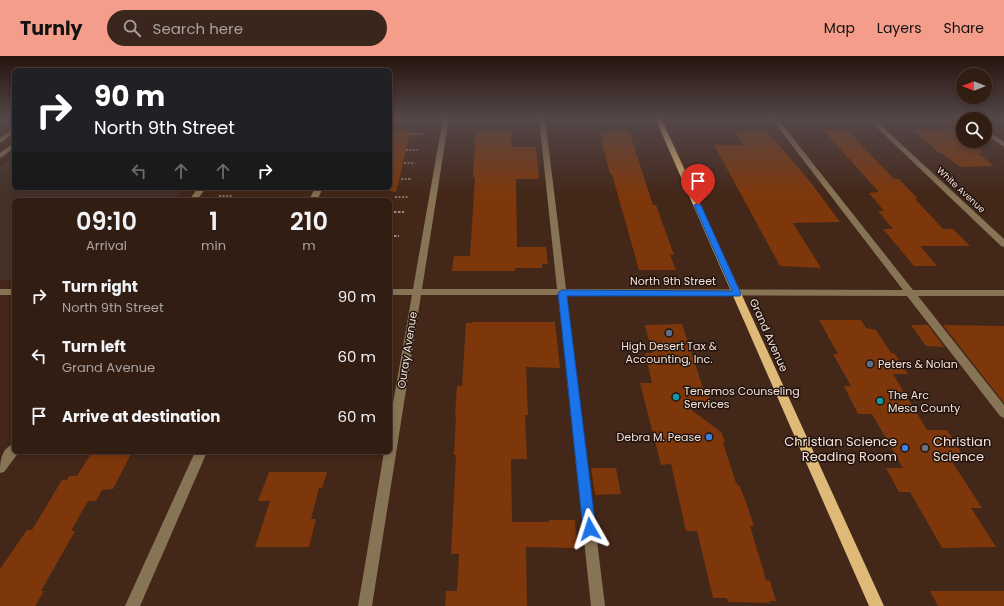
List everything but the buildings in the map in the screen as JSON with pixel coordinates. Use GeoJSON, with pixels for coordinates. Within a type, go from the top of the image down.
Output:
{"type":"FeatureCollection","features":[{"type":"Feature","properties":{"kind":"main road","name":"Grand Avenue"},"geometry":{"type":"LineString","coordinates":[[670,144],[877,606]]}},
{"type":"Feature","properties":{"kind":"street","name":"Ouray Avenue"},"geometry":{"type":"LineString","coordinates":[[392,443],[442,144]]}},
{"type":"Feature","properties":{"kind":"street"},"geometry":{"type":"LineString","coordinates":[[545,144],[598,606]]}},
{"type":"Feature","properties":{"kind":"street"},"geometry":{"type":"LineString","coordinates":[[794,144],[1004,413]]}},
{"type":"Feature","properties":{"kind":"street","name":"White Avenue"},"geometry":{"type":"LineString","coordinates":[[897,144],[1004,244]]}},
{"type":"Feature","properties":{"kind":"street"},"geometry":{"type":"LineString","coordinates":[[0,156],[12,147]]}},
{"type":"Feature","properties":{"kind":"street"},"geometry":{"type":"LineString","coordinates":[[0,292],[12,292]]}},
{"type":"Feature","properties":{"kind":"street","name":"North 9th Street"},"geometry":{"type":"LineString","coordinates":[[392,292],[737,294],[1004,293]]}},
{"type":"Feature","properties":{"kind":"street"},"geometry":{"type":"LineString","coordinates":[[0,468],[12,452]]}},
{"type":"Feature","properties":{"kind":"street"},"geometry":{"type":"LineString","coordinates":[[132,606],[200,454]]}},
{"type":"Feature","properties":{"kind":"street","name":"Ouray Avenue"},"geometry":{"type":"LineString","coordinates":[[365,606],[390,454]]}},
{"type":"Feature","properties":{"kind":"path"},"geometry":{"type":"LineString","coordinates":[[406,150],[418,150]]}},
{"type":"Feature","properties":{"kind":"path"},"geometry":{"type":"LineString","coordinates":[[404,163],[415,163]]}},
{"type":"Feature","properties":{"kind":"path"},"geometry":{"type":"LineString","coordinates":[[401,179],[412,179]]}},
{"type":"Feature","properties":{"kind":"path"},"geometry":{"type":"LineString","coordinates":[[219,196],[233,196]]}},
{"type":"Feature","properties":{"kind":"path"},"geometry":{"type":"LineString","coordinates":[[395,197],[408,197]]}},
{"type":"Feature","properties":{"kind":"path"},"geometry":{"type":"LineString","coordinates":[[392,212],[404,212]]}},
{"type":"Feature","properties":{"kind":"path"},"geometry":{"type":"LineString","coordinates":[[392,236],[399,236]]}},
{"type":"Feature","properties":{"kind":"shaded area"},"geometry":{"type":"Polygon","coordinates":[[[12,158],[12,190],[182,190],[176,198],[12,198],[12,280],[0,280],[0,167],[12,158]]]}},
{"type":"Feature","properties":{"kind":"place","name":"High Desert Tax & Accounting, Inc."},"geometry":{"type":"Point","coordinates":[669,333]}},
{"type":"Feature","properties":{"kind":"place","name":"Peters & Nolan"},"geometry":{"type":"Point","coordinates":[870,364]}},
{"type":"Feature","properties":{"kind":"place","name":"Tenemos Counseling Services"},"geometry":{"type":"Point","coordinates":[676,397]}},
{"type":"Feature","properties":{"kind":"place","name":"The Arc Mesa County"},"geometry":{"type":"Point","coordinates":[880,401]}},
{"type":"Feature","properties":{"kind":"place","name":"Debra M. Pease"},"geometry":{"type":"Point","coordinates":[709,437]}},
{"type":"Feature","properties":{"kind":"place","name":"Christian Science Reading Room"},"geometry":{"type":"Point","coordinates":[905,448]}},
{"type":"Feature","properties":{"kind":"place","name":"Christian Science"},"geometry":{"type":"Point","coordinates":[925,448]}},
{"type":"Feature","properties":{"kind":"route"},"geometry":{"type":"LineString","coordinates":[[590,529],[562,293],[737,294],[698,205]]}}]}
